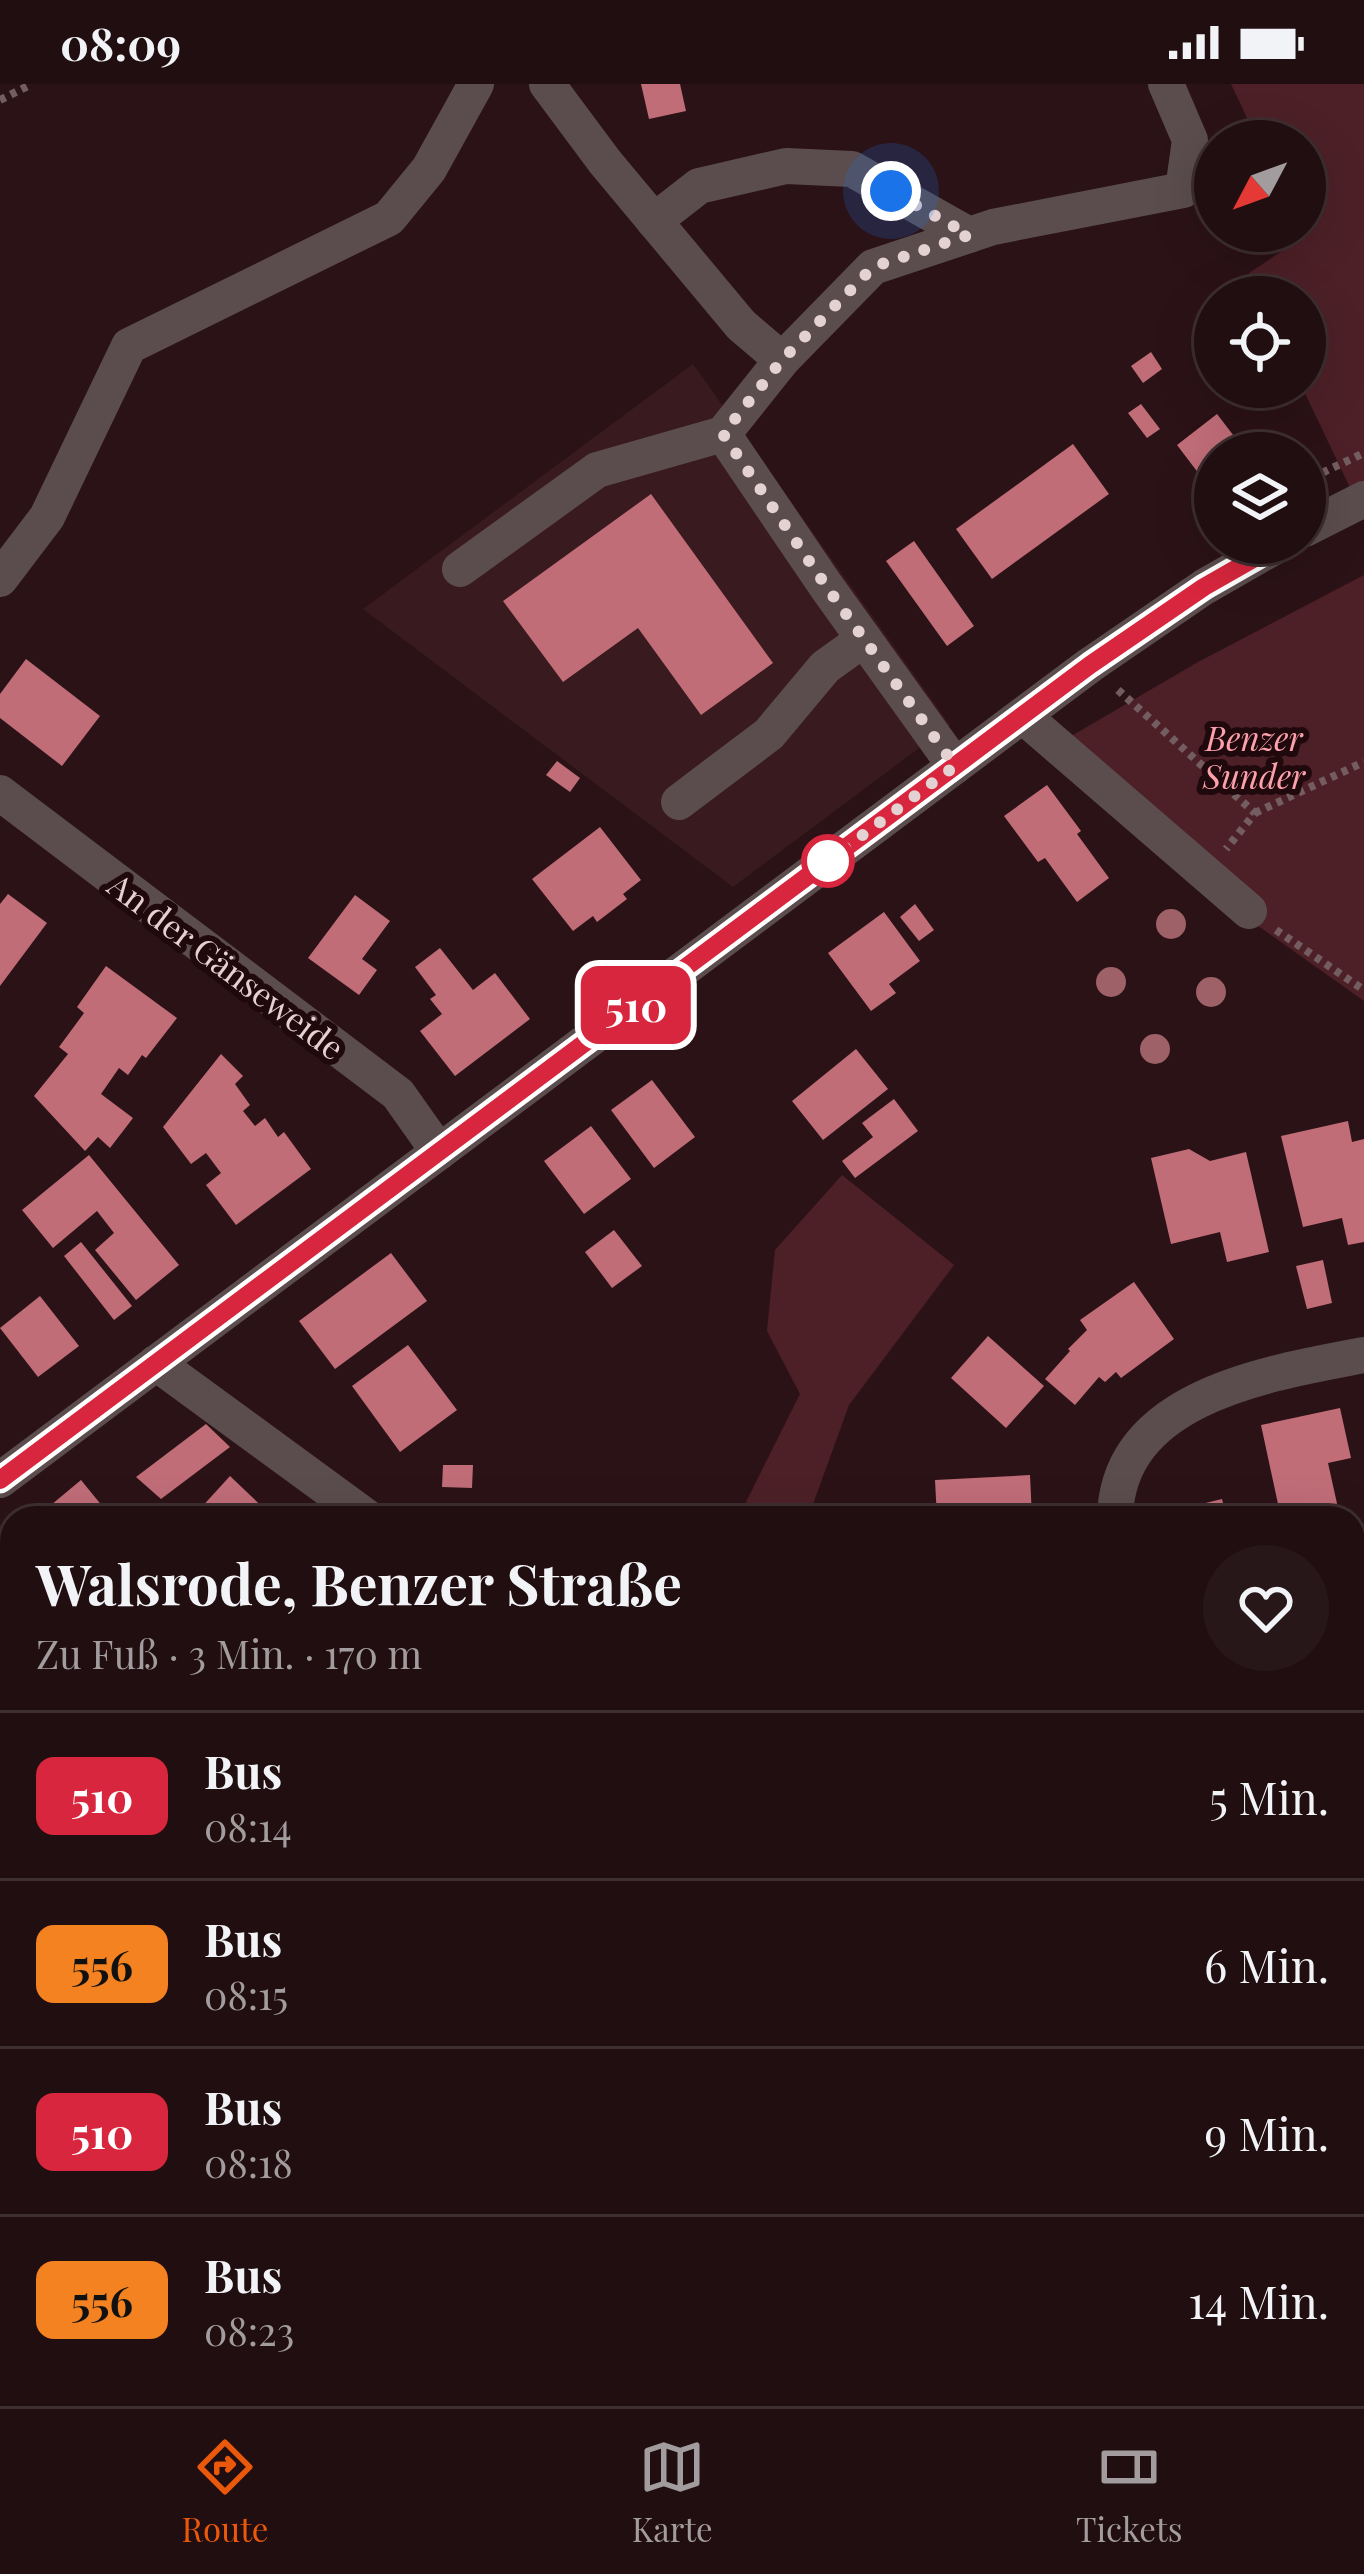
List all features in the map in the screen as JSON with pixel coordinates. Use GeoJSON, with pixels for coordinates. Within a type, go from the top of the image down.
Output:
{"type":"FeatureCollection","features":[{"type":"Feature","properties":{"kind":"street"},"geometry":{"type":"LineString","coordinates":[[0,579],[47,517],[129,346],[388,218],[429,169],[476,84]]}},
{"type":"Feature","properties":{"kind":"street"},"geometry":{"type":"LineString","coordinates":[[547,84],[741,326],[782,360]]}},
{"type":"Feature","properties":{"kind":"street"},"geometry":{"type":"LineString","coordinates":[[460,569],[597,470],[723,434],[782,360],[873,267],[994,227],[1183,190],[1190,140],[1166,84]]}},
{"type":"Feature","properties":{"kind":"street"},"geometry":{"type":"LineString","coordinates":[[654,221],[699,186],[786,166],[853,169],[969,235]]}},
{"type":"Feature","properties":{"kind":"street"},"geometry":{"type":"LineString","coordinates":[[723,434],[955,766]]}},
{"type":"Feature","properties":{"kind":"street"},"geometry":{"type":"LineString","coordinates":[[1326,518],[1364,499]]}},
{"type":"Feature","properties":{"kind":"street"},"geometry":{"type":"LineString","coordinates":[[0,1480],[1090,665],[1244,564]]}},
{"type":"Feature","properties":{"kind":"street"},"geometry":{"type":"LineString","coordinates":[[679,802],[769,734],[825,668],[864,639]]}},
{"type":"Feature","properties":{"kind":"street"},"geometry":{"type":"LineString","coordinates":[[1023,716],[1249,911]]}},
{"type":"Feature","properties":{"kind":"street","name":"An der Gänseweide"},"geometry":{"type":"LineString","coordinates":[[0,793],[398,1094],[439,1152]]}},
{"type":"Feature","properties":{"kind":"street"},"geometry":{"type":"LineString","coordinates":[[1117,1506],[1123,1474],[1141,1445],[1193,1401],[1218,1389],[1364,1355]]}},
{"type":"Feature","properties":{"kind":"street"},"geometry":{"type":"LineString","coordinates":[[156,1363],[352,1506]]}},
{"type":"Feature","properties":{"kind":"path"},"geometry":{"type":"LineString","coordinates":[[0,100],[32,84]]}},
{"type":"Feature","properties":{"kind":"path"},"geometry":{"type":"LineString","coordinates":[[1090,665],[1256,813]]}},
{"type":"Feature","properties":{"kind":"path"},"geometry":{"type":"LineString","coordinates":[[1206,873],[1256,813],[1364,762]]}},
{"type":"Feature","properties":{"kind":"path"},"geometry":{"type":"LineString","coordinates":[[1249,911],[1364,990]]}},
{"type":"Feature","properties":{"kind":"shaded area"},"geometry":{"type":"Polygon","coordinates":[[[693,364],[950,725],[733,887],[363,609],[693,364]]]}},
{"type":"Feature","properties":{"kind":"green space"},"geometry":{"type":"Polygon","coordinates":[[[1231,84],[1364,84],[1364,517],[1312,408],[1326,408],[1326,276],[1249,273],[1280,252],[1326,252],[1326,120],[1248,120],[1231,84]]]}},
{"type":"Feature","properties":{"kind":"green space","name":"Benzer Sunder"},"geometry":{"type":"Polygon","coordinates":[[[1364,575],[1364,1001],[1247,918],[1068,738],[1198,662],[1364,575]]]}},
{"type":"Feature","properties":{"kind":"green space"},"geometry":{"type":"Polygon","coordinates":[[[842,1175],[954,1265],[849,1405],[812,1506],[744,1506],[800,1394],[767,1331],[775,1250],[842,1175]]]}},
{"type":"Feature","properties":{"kind":"building"},"geometry":{"type":"Polygon","coordinates":[[[641,84],[680,84],[686,111],[649,119],[641,84]]]}},
{"type":"Feature","properties":{"kind":"building"},"geometry":{"type":"Polygon","coordinates":[[[1151,352],[1162,369],[1143,383],[1131,366],[1151,352]]]}},
{"type":"Feature","properties":{"kind":"building"},"geometry":{"type":"Polygon","coordinates":[[[1141,404],[1160,429],[1147,438],[1128,413],[1141,404]]]}},
{"type":"Feature","properties":{"kind":"building"},"geometry":{"type":"Polygon","coordinates":[[[1217,414],[1231,432],[1194,432],[1194,467],[1177,445],[1217,414]]]}},
{"type":"Feature","properties":{"kind":"building"},"geometry":{"type":"Polygon","coordinates":[[[1073,444],[1109,494],[992,579],[956,529],[1073,444]]]}},
{"type":"Feature","properties":{"kind":"building"},"geometry":{"type":"Polygon","coordinates":[[[651,494],[773,663],[701,715],[638,628],[563,682],[503,601],[651,494]]]}},
{"type":"Feature","properties":{"kind":"building"},"geometry":{"type":"Polygon","coordinates":[[[914,541],[974,626],[947,646],[886,561],[914,541]]]}},
{"type":"Feature","properties":{"kind":"building"},"geometry":{"type":"Polygon","coordinates":[[[26,659],[100,716],[62,766],[0,718],[0,694],[26,659]]]}},
{"type":"Feature","properties":{"kind":"building"},"geometry":{"type":"Polygon","coordinates":[[[557,761],[580,778],[570,792],[546,775],[557,761]]]}},
{"type":"Feature","properties":{"kind":"building"},"geometry":{"type":"Polygon","coordinates":[[[1047,785],[1109,878],[1077,902],[1045,858],[1038,862],[1004,816],[1047,785]]]}},
{"type":"Feature","properties":{"kind":"building"},"geometry":{"type":"Polygon","coordinates":[[[600,827],[641,880],[623,894],[627,899],[597,922],[593,916],[573,931],[532,879],[600,827]]]}},
{"type":"Feature","properties":{"kind":"building"},"geometry":{"type":"Polygon","coordinates":[[[8,894],[47,923],[0,986],[0,904],[8,894]]]}},
{"type":"Feature","properties":{"kind":"building"},"geometry":{"type":"Polygon","coordinates":[[[355,895],[390,921],[362,959],[377,970],[359,995],[308,958],[355,895]]]}},
{"type":"Feature","properties":{"kind":"building"},"geometry":{"type":"Polygon","coordinates":[[[915,904],[934,930],[919,941],[900,917],[915,904]]]}},
{"type":"Feature","properties":{"kind":"building"},"geometry":{"type":"Polygon","coordinates":[[[884,912],[920,961],[889,984],[896,993],[871,1011],[828,953],[884,912]]]}},
{"type":"Feature","properties":{"kind":"building"},"geometry":{"type":"Polygon","coordinates":[[[440,948],[473,990],[495,973],[530,1019],[455,1076],[420,1031],[442,1014],[430,999],[436,995],[415,967],[440,948]]]}},
{"type":"Feature","properties":{"kind":"building"},"geometry":{"type":"Polygon","coordinates":[[[106,966],[177,1018],[146,1058],[142,1055],[128,1075],[119,1068],[101,1094],[133,1118],[110,1148],[98,1137],[85,1151],[34,1096],[68,1054],[59,1047],[84,1013],[77,1007],[106,966]]]}},
{"type":"Feature","properties":{"kind":"building"},"geometry":{"type":"Polygon","coordinates":[[[856,1049],[888,1089],[823,1140],[792,1101],[856,1049]]]}},
{"type":"Feature","properties":{"kind":"building"},"geometry":{"type":"Polygon","coordinates":[[[221,1054],[243,1076],[235,1084],[250,1105],[243,1111],[255,1126],[265,1118],[278,1137],[284,1132],[311,1169],[236,1225],[206,1185],[221,1173],[206,1153],[191,1164],[163,1127],[221,1054]]]}},
{"type":"Feature","properties":{"kind":"building"},"geometry":{"type":"Polygon","coordinates":[[[652,1080],[695,1137],[654,1168],[611,1110],[652,1080]]]}},
{"type":"Feature","properties":{"kind":"building"},"geometry":{"type":"Polygon","coordinates":[[[894,1099],[918,1131],[855,1178],[842,1161],[873,1137],[862,1123],[894,1099]]]}},
{"type":"Feature","properties":{"kind":"building"},"geometry":{"type":"Polygon","coordinates":[[[1348,1121],[1352,1142],[1364,1139],[1364,1242],[1348,1245],[1342,1218],[1303,1227],[1281,1136],[1348,1121]]]}},
{"type":"Feature","properties":{"kind":"building"},"geometry":{"type":"Polygon","coordinates":[[[591,1126],[631,1179],[584,1214],[544,1161],[591,1126]]]}},
{"type":"Feature","properties":{"kind":"building"},"geometry":{"type":"Polygon","coordinates":[[[1189,1149],[1210,1161],[1246,1152],[1269,1252],[1227,1262],[1220,1232],[1171,1244],[1151,1158],[1189,1149]]]}},
{"type":"Feature","properties":{"kind":"building"},"geometry":{"type":"Polygon","coordinates":[[[89,1155],[179,1265],[136,1300],[95,1250],[114,1233],[97,1211],[53,1248],[22,1210],[89,1155]]]}},
{"type":"Feature","properties":{"kind":"building"},"geometry":{"type":"Polygon","coordinates":[[[614,1230],[642,1266],[612,1288],[585,1252],[614,1230]]]}},
{"type":"Feature","properties":{"kind":"building"},"geometry":{"type":"Polygon","coordinates":[[[81,1242],[132,1306],[114,1320],[64,1256],[81,1242]]]}},
{"type":"Feature","properties":{"kind":"building"},"geometry":{"type":"Polygon","coordinates":[[[391,1253],[427,1301],[335,1369],[299,1321],[391,1253]]]}},
{"type":"Feature","properties":{"kind":"building"},"geometry":{"type":"Polygon","coordinates":[[[1323,1260],[1332,1303],[1307,1309],[1296,1266],[1323,1260]]]}},
{"type":"Feature","properties":{"kind":"building"},"geometry":{"type":"Polygon","coordinates":[[[1134,1282],[1174,1339],[1121,1378],[1116,1372],[1105,1382],[1099,1377],[1075,1405],[1045,1379],[1087,1330],[1080,1320],[1134,1282]]]}},
{"type":"Feature","properties":{"kind":"building"},"geometry":{"type":"Polygon","coordinates":[[[40,1296],[79,1346],[38,1377],[0,1328],[40,1296]]]}},
{"type":"Feature","properties":{"kind":"building"},"geometry":{"type":"Polygon","coordinates":[[[988,1336],[1044,1386],[1006,1428],[951,1378],[988,1336]]]}},
{"type":"Feature","properties":{"kind":"building"},"geometry":{"type":"Polygon","coordinates":[[[408,1345],[457,1410],[400,1452],[352,1386],[408,1345]]]}},
{"type":"Feature","properties":{"kind":"building"},"geometry":{"type":"Polygon","coordinates":[[[1340,1408],[1351,1458],[1328,1463],[1338,1506],[1278,1506],[1261,1425],[1340,1408]]]}},
{"type":"Feature","properties":{"kind":"building"},"geometry":{"type":"Polygon","coordinates":[[[206,1424],[230,1447],[161,1499],[136,1477],[206,1424]]]}},
{"type":"Feature","properties":{"kind":"building"},"geometry":{"type":"Polygon","coordinates":[[[443,1465],[473,1465],[472,1488],[442,1487],[443,1465]]]}},
{"type":"Feature","properties":{"kind":"building"},"geometry":{"type":"Polygon","coordinates":[[[1030,1475],[1031,1506],[936,1506],[935,1480],[1030,1475]]]}},
{"type":"Feature","properties":{"kind":"building"},"geometry":{"type":"Polygon","coordinates":[[[230,1476],[261,1506],[203,1506],[230,1476]]]}},
{"type":"Feature","properties":{"kind":"building"},"geometry":{"type":"Polygon","coordinates":[[[81,1480],[102,1506],[50,1506],[81,1480]]]}},
{"type":"Feature","properties":{"kind":"building"},"geometry":{"type":"Polygon","coordinates":[[[1222,1499],[1224,1506],[1193,1506],[1222,1499]]]}},
{"type":"Feature","properties":{"kind":"bus line","name":"510"},"geometry":{"type":"LineString","coordinates":[[0,1480],[1090,665],[1244,564]]}},
{"type":"Feature","properties":{"kind":"route"},"geometry":{"type":"LineString","coordinates":[[828,861],[955,766],[723,434],[782,360],[873,267],[969,235],[891,191]]}}]}
